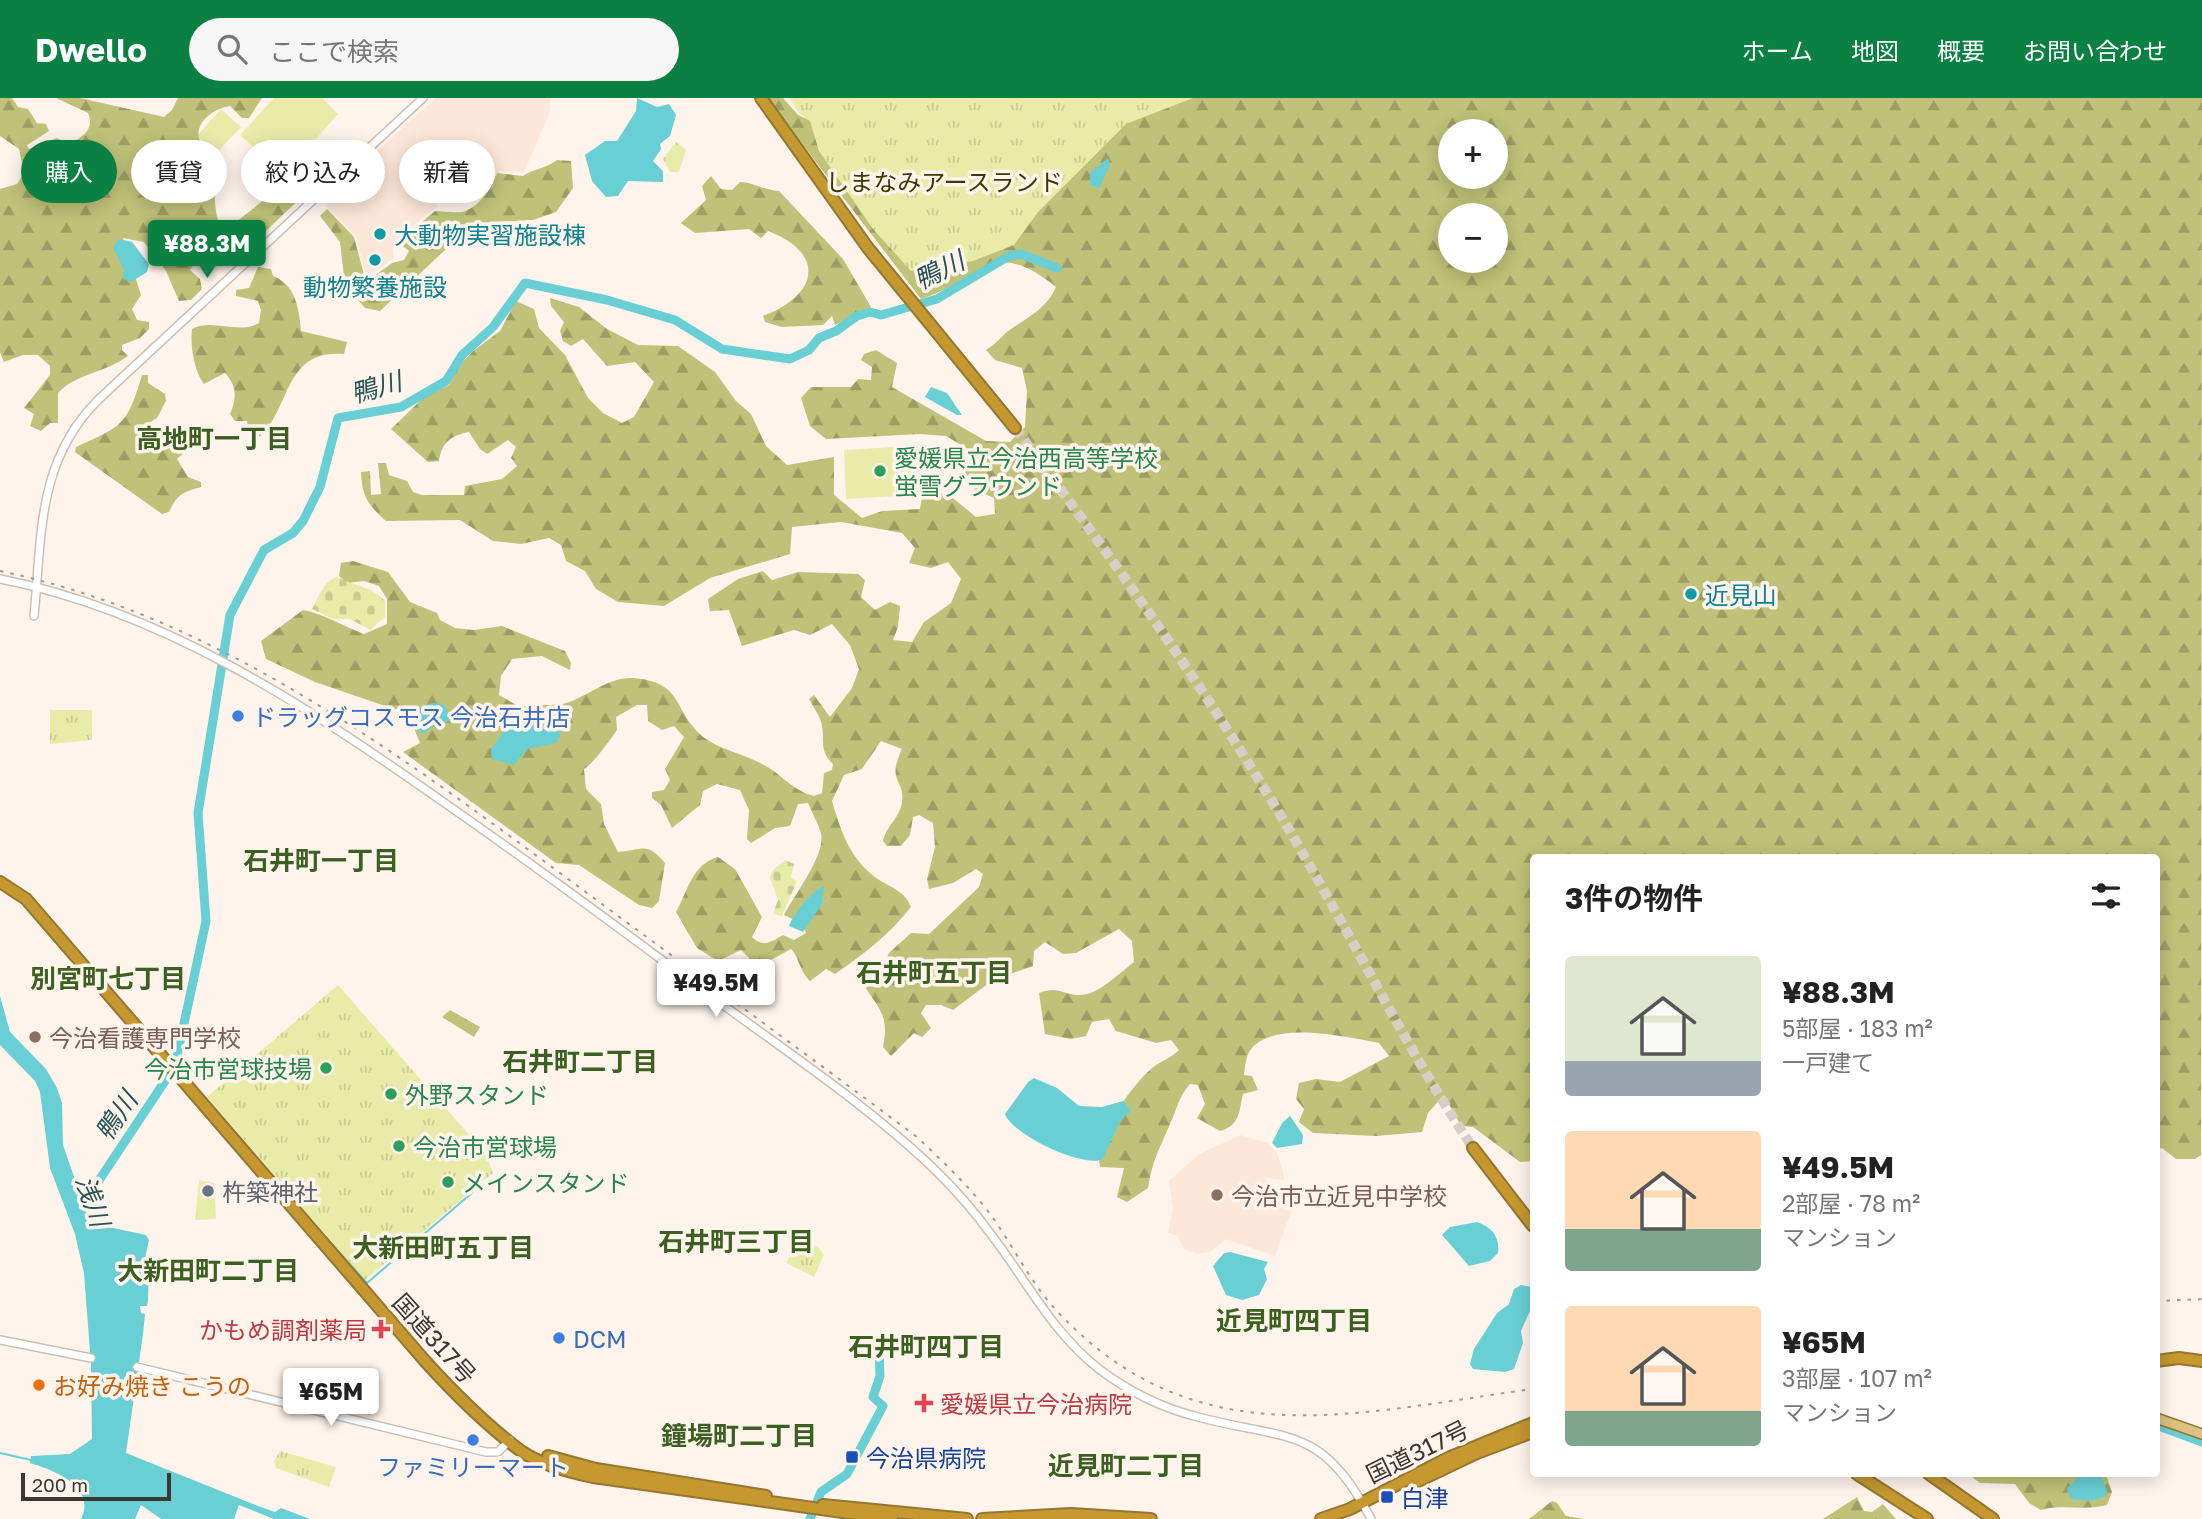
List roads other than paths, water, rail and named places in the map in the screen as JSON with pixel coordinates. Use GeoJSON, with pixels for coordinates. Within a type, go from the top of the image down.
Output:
{"type":"FeatureCollection","features":[{"type":"Feature","properties":{"kind":"highway"},"geometry":{"type":"LineString","coordinates":[[761,98],[825,192],[1015,428]]}},
{"type":"Feature","properties":{"kind":"highway","name":"国道317号"},"geometry":{"type":"LineString","coordinates":[[0,882],[26,899],[425,1361],[477,1414],[521,1451],[553,1466],[593,1477],[892,1519]]}},
{"type":"Feature","properties":{"kind":"highway"},"geometry":{"type":"LineString","coordinates":[[1472,1148],[1530,1222]]}},
{"type":"Feature","properties":{"kind":"highway"},"geometry":{"type":"LineString","coordinates":[[2160,1360],[2179,1358],[2202,1361]]}},
{"type":"Feature","properties":{"kind":"highway","name":"国道317号"},"geometry":{"type":"LineString","coordinates":[[1342,1519],[1448,1458],[1512,1429],[1530,1424]]}},
{"type":"Feature","properties":{"kind":"highway","name":"国道317号"},"geometry":{"type":"LineString","coordinates":[[1321,1519],[1364,1505],[1477,1453],[1530,1433]]}},
{"type":"Feature","properties":{"kind":"highway","name":"国道317号"},"geometry":{"type":"LineString","coordinates":[[510,1440],[555,1460],[596,1469],[824,1505],[967,1519]]}},
{"type":"Feature","properties":{"kind":"highway"},"geometry":{"type":"LineString","coordinates":[[1862,1477],[1927,1519]]}},
{"type":"Feature","properties":{"kind":"highway"},"geometry":{"type":"LineString","coordinates":[[1931,1477],[1981,1519]]}},
{"type":"Feature","properties":{"kind":"highway"},"geometry":{"type":"LineString","coordinates":[[1931,1477],[1993,1519]]}},
{"type":"Feature","properties":{"kind":"highway"},"geometry":{"type":"LineString","coordinates":[[982,1519],[1070,1514],[1151,1519]]}},
{"type":"Feature","properties":{"kind":"main road"},"geometry":{"type":"LineString","coordinates":[[2160,1419],[2202,1434]]}},
{"type":"Feature","properties":{"kind":"street"},"geometry":{"type":"LineString","coordinates":[[34,616],[51,471],[63,443],[83,414],[423,98]]}},
{"type":"Feature","properties":{"kind":"street"},"geometry":{"type":"LineString","coordinates":[[0,579],[76,597],[150,626],[296,701],[362,743],[522,857],[843,1094],[929,1164],[994,1237],[1062,1336],[1102,1371],[1126,1388],[1174,1410],[1283,1434],[1302,1441],[1334,1463],[1371,1519]]}},
{"type":"Feature","properties":{"kind":"street"},"geometry":{"type":"LineString","coordinates":[[0,1340],[91,1358]]}},
{"type":"Feature","properties":{"kind":"street"},"geometry":{"type":"LineString","coordinates":[[137,1367],[486,1452],[498,1452],[510,1440]]}},
{"type":"Feature","properties":{"kind":"water"},"geometry":{"type":"Polygon","coordinates":[[[637,98],[657,107],[669,104],[676,115],[670,136],[660,144],[661,149],[653,161],[663,171],[663,182],[628,181],[618,196],[606,197],[592,181],[585,155],[605,141],[617,141],[636,111],[637,98]]]}},
{"type":"Feature","properties":{"kind":"water"},"geometry":{"type":"Polygon","coordinates":[[[1108,158],[1110,165],[1099,188],[1090,185],[1090,173],[1108,158]]]}},
{"type":"Feature","properties":{"kind":"water"},"geometry":{"type":"Polygon","coordinates":[[[119,239],[132,242],[149,264],[147,272],[131,282],[123,279],[124,270],[113,247],[119,239]]]}},
{"type":"Feature","properties":{"kind":"water"},"geometry":{"type":"Polygon","coordinates":[[[931,387],[947,393],[962,415],[957,415],[925,397],[931,387]]]}},
{"type":"Feature","properties":{"kind":"water"},"geometry":{"type":"Polygon","coordinates":[[[443,704],[452,717],[451,721],[438,723],[423,734],[408,721],[422,706],[443,704]]]}},
{"type":"Feature","properties":{"kind":"water"},"geometry":{"type":"Polygon","coordinates":[[[509,723],[555,727],[561,734],[556,743],[527,749],[514,765],[492,759],[491,750],[509,723]]]}},
{"type":"Feature","properties":{"kind":"water"},"geometry":{"type":"Polygon","coordinates":[[[824,886],[822,904],[803,932],[789,926],[804,903],[824,886]]]}},
{"type":"Feature","properties":{"kind":"water"},"geometry":{"type":"Polygon","coordinates":[[[0,996],[10,1032],[46,1069],[57,1088],[62,1103],[63,1145],[90,1223],[146,1235],[149,1240],[144,1263],[149,1265],[148,1301],[147,1306],[140,1306],[141,1313],[145,1314],[126,1453],[258,1506],[275,1512],[281,1508],[310,1519],[274,1519],[239,1505],[234,1519],[161,1519],[141,1505],[135,1519],[81,1519],[83,1498],[78,1489],[61,1475],[30,1463],[31,1456],[70,1454],[92,1439],[91,1365],[84,1273],[75,1234],[50,1168],[40,1092],[35,1081],[0,1045],[0,996]]]}},
{"type":"Feature","properties":{"kind":"water"},"geometry":{"type":"Polygon","coordinates":[[[1034,1078],[1057,1088],[1079,1106],[1102,1107],[1123,1101],[1131,1110],[1119,1123],[1103,1159],[1094,1161],[1066,1155],[1034,1140],[1010,1122],[1005,1114],[1028,1082],[1034,1078]]]}},
{"type":"Feature","properties":{"kind":"water"},"geometry":{"type":"Polygon","coordinates":[[[1290,1116],[1303,1135],[1302,1144],[1277,1148],[1272,1143],[1282,1123],[1290,1116]]]}},
{"type":"Feature","properties":{"kind":"water"},"geometry":{"type":"Polygon","coordinates":[[[1477,1222],[1494,1233],[1498,1242],[1498,1253],[1490,1261],[1469,1266],[1442,1235],[1450,1227],[1477,1222]]]}},
{"type":"Feature","properties":{"kind":"water"},"geometry":{"type":"Polygon","coordinates":[[[1230,1252],[1268,1262],[1264,1269],[1267,1279],[1259,1295],[1242,1300],[1226,1295],[1213,1266],[1224,1253],[1230,1252]]]}},
{"type":"Feature","properties":{"kind":"water"},"geometry":{"type":"Polygon","coordinates":[[[1521,1285],[1530,1287],[1530,1311],[1521,1331],[1523,1343],[1514,1369],[1505,1372],[1473,1369],[1470,1364],[1474,1349],[1497,1313],[1509,1304],[1514,1289],[1521,1285]]]}},
{"type":"Feature","properties":{"kind":"water"},"geometry":{"type":"Polygon","coordinates":[[[2077,1477],[2102,1477],[2107,1491],[2105,1497],[2087,1501],[2071,1499],[2067,1489],[2077,1477]]]}},
{"type":"Feature","properties":{"kind":"waterway","name":"鴨川"},"geometry":{"type":"LineString","coordinates":[[176,1061],[206,921],[198,813],[230,615],[264,550],[293,533],[303,521],[320,487],[338,418],[401,407],[446,381],[462,355],[493,327],[525,283],[607,300],[675,320],[722,349],[790,359],[809,350],[819,338],[836,331],[857,316],[870,312],[881,315],[937,299],[1009,256],[1021,254],[1057,268]]}},
{"type":"Feature","properties":{"kind":"waterway","name":"鴨川"},"geometry":{"type":"LineString","coordinates":[[76,1215],[169,1075]]}},
{"type":"Feature","properties":{"kind":"waterway"},"geometry":{"type":"LineString","coordinates":[[303,1212],[367,1283],[473,1192]]}},
{"type":"Feature","properties":{"kind":"waterway"},"geometry":{"type":"LineString","coordinates":[[810,1519],[821,1492],[847,1474],[883,1406],[873,1397],[880,1376],[879,1349]]}},
{"type":"Feature","properties":{"kind":"waterway"},"geometry":{"type":"LineString","coordinates":[[2160,1426],[2202,1442]]}},
{"type":"Feature","properties":{"kind":"waterway"},"geometry":{"type":"LineString","coordinates":[[0,1453],[31,1460]]}},
{"type":"Feature","properties":{"kind":"tunnel"},"geometry":{"type":"LineString","coordinates":[[1015,428],[1127,581],[1232,737],[1298,845],[1405,1036],[1473,1148]]}},
{"type":"Feature","properties":{"kind":"railway"},"geometry":{"type":"LineString","coordinates":[[0,571],[81,593],[159,622],[235,658],[308,699],[448,791],[917,1137],[987,1210],[1056,1310],[1109,1357],[1164,1389],[1221,1407],[1280,1415],[1340,1414],[1402,1408],[1530,1389]]}},
{"type":"Feature","properties":{"kind":"railway"},"geometry":{"type":"LineString","coordinates":[[2160,1301],[2202,1299]]}},
{"type":"Feature","properties":{"kind":"place","name":"大動物実習施設棟"},"geometry":{"type":"Point","coordinates":[380,234]}},
{"type":"Feature","properties":{"kind":"place","name":"動物繁養施設"},"geometry":{"type":"Point","coordinates":[375,260]}},
{"type":"Feature","properties":{"kind":"place","name":"愛媛県立今治西高等学校 蛍雪グラウンド"},"geometry":{"type":"Point","coordinates":[880,471]}},
{"type":"Feature","properties":{"kind":"place","name":"近見山"},"geometry":{"type":"Point","coordinates":[1691,594]}},
{"type":"Feature","properties":{"kind":"place","name":"ドラッグコスモス 今治石井店"},"geometry":{"type":"Point","coordinates":[238,716]}},
{"type":"Feature","properties":{"kind":"place","name":"今治看護専門学校"},"geometry":{"type":"Point","coordinates":[35,1037]}},
{"type":"Feature","properties":{"kind":"place","name":"今治市営球技場"},"geometry":{"type":"Point","coordinates":[326,1068]}},
{"type":"Feature","properties":{"kind":"place","name":"外野スタンド"},"geometry":{"type":"Point","coordinates":[391,1094]}},
{"type":"Feature","properties":{"kind":"place","name":"今治市営球場"},"geometry":{"type":"Point","coordinates":[399,1146]}},
{"type":"Feature","properties":{"kind":"place","name":"メインスタンド"},"geometry":{"type":"Point","coordinates":[448,1182]}},
{"type":"Feature","properties":{"kind":"place","name":"杵築神社"},"geometry":{"type":"Point","coordinates":[208,1191]}},
{"type":"Feature","properties":{"kind":"place","name":"今治市立近見中学校"},"geometry":{"type":"Point","coordinates":[1217,1195]}},
{"type":"Feature","properties":{"kind":"place","name":"かもめ調剤薬局"},"geometry":{"type":"Point","coordinates":[381,1329]}},
{"type":"Feature","properties":{"kind":"place","name":"DCM"},"geometry":{"type":"Point","coordinates":[559,1338]}},
{"type":"Feature","properties":{"kind":"place","name":"お好み焼き こうの"},"geometry":{"type":"Point","coordinates":[39,1385]}},
{"type":"Feature","properties":{"kind":"place","name":"愛媛県立今治病院"},"geometry":{"type":"Point","coordinates":[924,1403]}},
{"type":"Feature","properties":{"kind":"place","name":"ファミリーマート"},"geometry":{"type":"Point","coordinates":[473,1440]}},
{"type":"Feature","properties":{"kind":"place","name":"今治県病院"},"geometry":{"type":"Point","coordinates":[852,1457]}},
{"type":"Feature","properties":{"kind":"place","name":"白津"},"geometry":{"type":"Point","coordinates":[1387,1497]}},
{"type":"Feature","properties":{"kind":"district","name":"高地町一丁目"},"geometry":{"type":"Point","coordinates":[214,438]}},
{"type":"Feature","properties":{"kind":"district","name":"石井町一丁目"},"geometry":{"type":"Point","coordinates":[321,860]}},
{"type":"Feature","properties":{"kind":"district","name":"石井町五丁目"},"geometry":{"type":"Point","coordinates":[934,972]}},
{"type":"Feature","properties":{"kind":"district","name":"別宮町七丁目"},"geometry":{"type":"Point","coordinates":[108,978]}},
{"type":"Feature","properties":{"kind":"district","name":"石井町二丁目"},"geometry":{"type":"Point","coordinates":[580,1061]}},
{"type":"Feature","properties":{"kind":"district","name":"石井町三丁目"},"geometry":{"type":"Point","coordinates":[736,1241]}},
{"type":"Feature","properties":{"kind":"district","name":"大新田町五丁目"},"geometry":{"type":"Point","coordinates":[443,1247]}},
{"type":"Feature","properties":{"kind":"district","name":"大新田町二丁目"},"geometry":{"type":"Point","coordinates":[208,1270]}},
{"type":"Feature","properties":{"kind":"district","name":"近見町四丁目"},"geometry":{"type":"Point","coordinates":[1294,1320]}},
{"type":"Feature","properties":{"kind":"district","name":"石井町四丁目"},"geometry":{"type":"Point","coordinates":[926,1346]}},
{"type":"Feature","properties":{"kind":"district","name":"鐘場町二丁目"},"geometry":{"type":"Point","coordinates":[739,1435]}},
{"type":"Feature","properties":{"kind":"district","name":"近見町二丁目"},"geometry":{"type":"Point","coordinates":[1126,1465]}},
{"type":"Feature","properties":{"kind":"park label","name":"しまなみアースランド"},"geometry":{"type":"Point","coordinates":[944,181]}},
{"type":"Feature","properties":{"kind":"water label","name":"浅川"},"geometry":{"type":"Point","coordinates":[93,1201]}}]}
